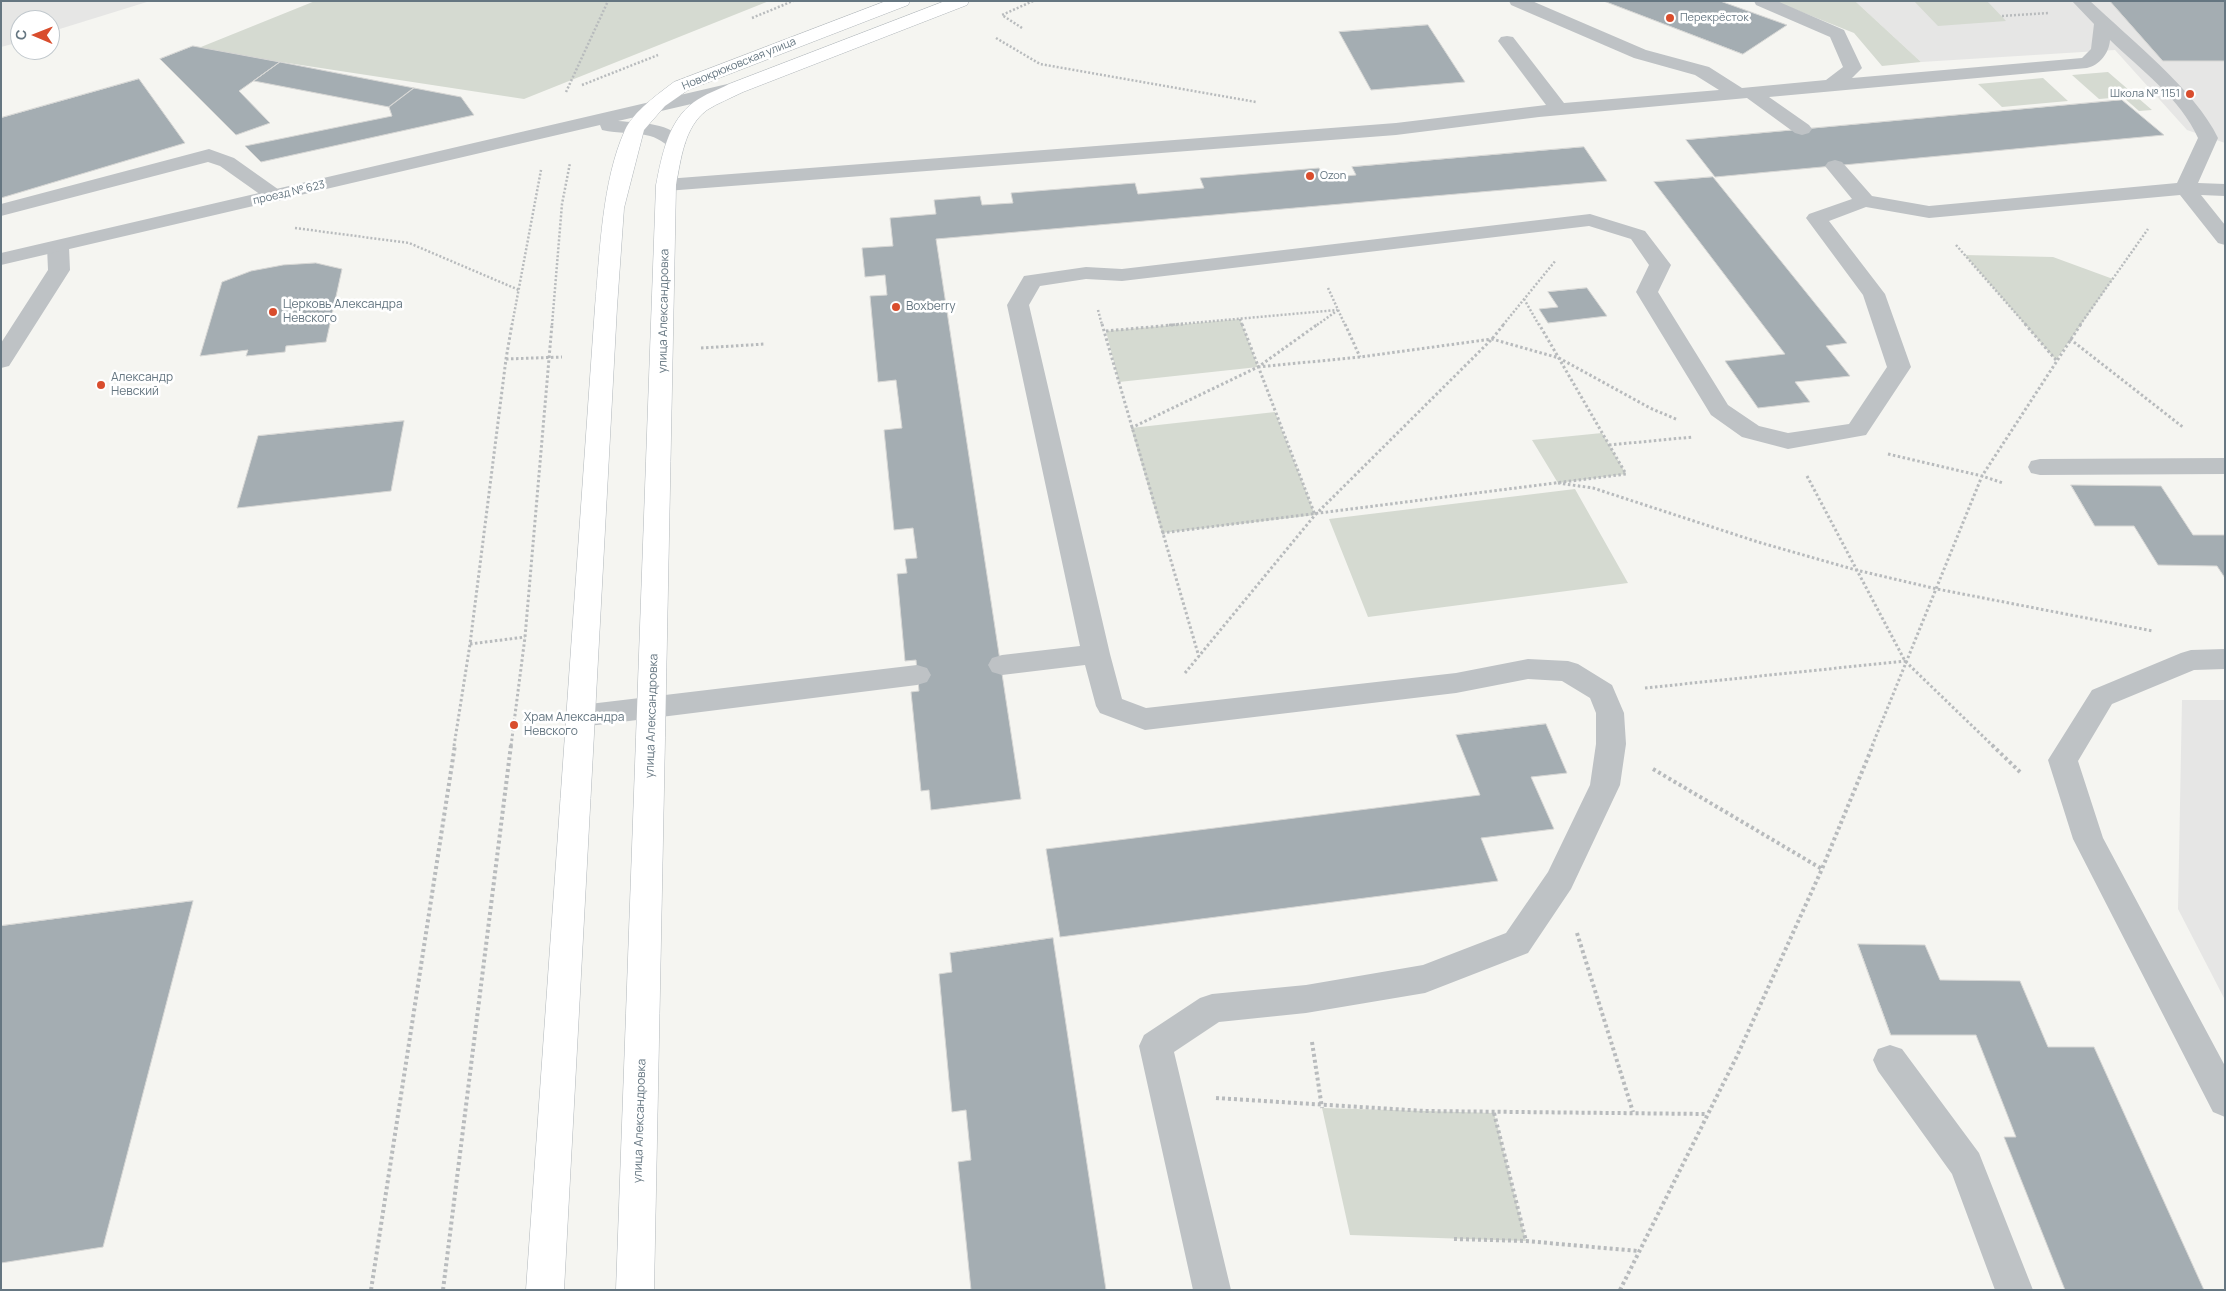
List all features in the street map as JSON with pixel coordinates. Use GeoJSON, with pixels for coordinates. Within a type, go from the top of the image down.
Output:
{"type":"FeatureCollection","features":[{"type":"Feature","properties":{"kind":"main road","name":"Новокрюковская улица"},"geometry":{"type":"LineString","coordinates":[[580,716],[614,208],[635,129],[654,108],[681,86],[902,1]]}},
{"type":"Feature","properties":{"kind":"main road","name":"Новокрюковская улица"},"geometry":{"type":"LineString","coordinates":[[676,143],[683,126],[700,106],[736,88],[961,1]]}},
{"type":"Feature","properties":{"kind":"main road","name":"улица Александровка"},"geometry":{"type":"LineString","coordinates":[[635,1290],[666,185],[676,143]]}},
{"type":"Feature","properties":{"kind":"main road"},"geometry":{"type":"LineString","coordinates":[[545,1290],[580,716]]}},
{"type":"Feature","properties":{"kind":"street"},"geometry":{"type":"LineString","coordinates":[[1517,1],[1640,54],[1702,71],[1744,93],[1802,129]]}},
{"type":"Feature","properties":{"kind":"street"},"geometry":{"type":"LineString","coordinates":[[1762,1],[1838,34],[1853,68],[1833,84]]}},
{"type":"Feature","properties":{"kind":"street"},"geometry":{"type":"LineString","coordinates":[[2080,1],[2175,92],[2203,127],[2208,138],[2181,188]]}},
{"type":"Feature","properties":{"kind":"street"},"geometry":{"type":"LineString","coordinates":[[666,185],[1396,129],[1559,109],[1833,84],[2049,71],[2087,63],[2100,50],[2103,23]]}},
{"type":"Feature","properties":{"kind":"street"},"geometry":{"type":"LineString","coordinates":[[1507,41],[1559,109]]}},
{"type":"Feature","properties":{"kind":"street"},"geometry":{"type":"LineString","coordinates":[[577,126],[681,86]]}},
{"type":"Feature","properties":{"kind":"street"},"geometry":{"type":"LineString","coordinates":[[577,126],[736,88]]}},
{"type":"Feature","properties":{"kind":"street"},"geometry":{"type":"LineString","coordinates":[[577,126],[616,126],[658,130],[676,143]]}},
{"type":"Feature","properties":{"kind":"street"},"geometry":{"type":"LineString","coordinates":[[577,126],[619,143],[625,162]]}},
{"type":"Feature","properties":{"kind":"street","name":"проезд № 623"},"geometry":{"type":"LineString","coordinates":[[1,259],[577,126]]}},
{"type":"Feature","properties":{"kind":"street"},"geometry":{"type":"LineString","coordinates":[[1,210],[209,155],[227,162],[275,196]]}},
{"type":"Feature","properties":{"kind":"street"},"geometry":{"type":"LineString","coordinates":[[1835,166],[1865,201]]}},
{"type":"Feature","properties":{"kind":"street"},"geometry":{"type":"LineString","coordinates":[[2181,188],[2225,239]]}},
{"type":"Feature","properties":{"kind":"street"},"geometry":{"type":"LineString","coordinates":[[1212,1290],[1156,1046],[1212,1008],[1306,999],[1425,979],[1517,943],[1560,880],[1605,785],[1611,744],[1610,713],[1602,692],[1568,672],[1528,669],[1456,683],[1145,719],[1110,706],[1096,654],[1018,305],[1032,281],[1086,273],[1122,275],[1590,220],[1638,235],[1660,265],[1647,292],[1719,410],[1751,432],[1788,441],[1857,430],[1899,367],[1874,294],[1816,218],[1865,201],[1929,212],[2181,188],[2225,190]]}},
{"type":"Feature","properties":{"kind":"street"},"geometry":{"type":"LineString","coordinates":[[1,361],[59,270],[58,247]]}},
{"type":"Feature","properties":{"kind":"street"},"geometry":{"type":"LineString","coordinates":[[2040,467],[2225,466]]}},
{"type":"Feature","properties":{"kind":"street"},"geometry":{"type":"LineString","coordinates":[[1002,665],[1096,654]]}},
{"type":"Feature","properties":{"kind":"street"},"geometry":{"type":"LineString","coordinates":[[2225,659],[2191,660],[2102,697],[2063,760],[2088,839],[2225,1101]]}},
{"type":"Feature","properties":{"kind":"street"},"geometry":{"type":"LineString","coordinates":[[580,716],[917,675]]}},
{"type":"Feature","properties":{"kind":"street"},"geometry":{"type":"LineString","coordinates":[[1890,1060],[1966,1165],[2014,1290]]}},
{"type":"Feature","properties":{"kind":"path"},"geometry":{"type":"LineString","coordinates":[[570,94],[562,99],[608,1]]}},
{"type":"Feature","properties":{"kind":"path"},"geometry":{"type":"LineString","coordinates":[[750,18],[793,1]]}},
{"type":"Feature","properties":{"kind":"path"},"geometry":{"type":"LineString","coordinates":[[1022,28],[1002,15],[1034,1]]}},
{"type":"Feature","properties":{"kind":"path"},"geometry":{"type":"LineString","coordinates":[[996,38],[1040,64],[1260,103]]}},
{"type":"Feature","properties":{"kind":"path"},"geometry":{"type":"LineString","coordinates":[[578,88],[586,83],[659,54]]}},
{"type":"Feature","properties":{"kind":"path"},"geometry":{"type":"LineString","coordinates":[[371,1290],[470,644],[506,360],[547,133]]}},
{"type":"Feature","properties":{"kind":"path"},"geometry":{"type":"LineString","coordinates":[[1620,1290],[1737,1056],[1822,869],[1905,660],[1937,589],[1982,476],[2070,339],[2181,188]]}},
{"type":"Feature","properties":{"kind":"path"},"geometry":{"type":"LineString","coordinates":[[1929,212],[2056,360]]}},
{"type":"Feature","properties":{"kind":"path"},"geometry":{"type":"LineString","coordinates":[[1145,719],[1199,658],[1315,515],[1492,339],[1590,220]]}},
{"type":"Feature","properties":{"kind":"path"},"geometry":{"type":"LineString","coordinates":[[292,228],[409,243],[519,290]]}},
{"type":"Feature","properties":{"kind":"path"},"geometry":{"type":"LineString","coordinates":[[1313,252],[1360,357]]}},
{"type":"Feature","properties":{"kind":"path"},"geometry":{"type":"LineString","coordinates":[[1086,273],[1106,332],[1199,658]]}},
{"type":"Feature","properties":{"kind":"path"},"geometry":{"type":"LineString","coordinates":[[1162,533],[1626,474],[1524,299]]}},
{"type":"Feature","properties":{"kind":"path"},"geometry":{"type":"LineString","coordinates":[[1106,332],[1338,310]]}},
{"type":"Feature","properties":{"kind":"path"},"geometry":{"type":"LineString","coordinates":[[1132,428],[1258,367],[1338,310]]}},
{"type":"Feature","properties":{"kind":"path"},"geometry":{"type":"LineString","coordinates":[[1240,319],[1315,515]]}},
{"type":"Feature","properties":{"kind":"path"},"geometry":{"type":"LineString","coordinates":[[1258,367],[1360,357],[1492,339],[1559,358],[1650,408],[1713,435]]}},
{"type":"Feature","properties":{"kind":"path"},"geometry":{"type":"LineString","coordinates":[[2070,339],[2186,429]]}},
{"type":"Feature","properties":{"kind":"path"},"geometry":{"type":"LineString","coordinates":[[1857,430],[1889,455],[1982,476],[2007,485]]}},
{"type":"Feature","properties":{"kind":"path"},"geometry":{"type":"LineString","coordinates":[[1608,445],[1751,432]]}},
{"type":"Feature","properties":{"kind":"path"},"geometry":{"type":"LineString","coordinates":[[1788,441],[1905,660],[2025,777]]}},
{"type":"Feature","properties":{"kind":"path"},"geometry":{"type":"LineString","coordinates":[[1558,483],[1593,488],[1758,542],[1856,570],[1937,589],[2158,632]]}},
{"type":"Feature","properties":{"kind":"path"},"geometry":{"type":"LineString","coordinates":[[443,1290],[525,637],[470,644]]}},
{"type":"Feature","properties":{"kind":"path"},"geometry":{"type":"LineString","coordinates":[[1602,692],[1905,660]]}},
{"type":"Feature","properties":{"kind":"path"},"geometry":{"type":"LineString","coordinates":[[1611,744],[1822,869]]}},
{"type":"Feature","properties":{"kind":"path"},"geometry":{"type":"LineString","coordinates":[[1560,880],[1633,1112]]}},
{"type":"Feature","properties":{"kind":"path"},"geometry":{"type":"LineString","coordinates":[[1306,999],[1322,1108]]}},
{"type":"Feature","properties":{"kind":"path"},"geometry":{"type":"LineString","coordinates":[[1168,1093],[1322,1108],[1494,1113],[1633,1112],[1707,1114]]}},
{"type":"Feature","properties":{"kind":"path"},"geometry":{"type":"LineString","coordinates":[[1494,1113],[1526,1241]]}},
{"type":"Feature","properties":{"kind":"path"},"geometry":{"type":"LineString","coordinates":[[1454,1239],[1526,1241],[1639,1251]]}},
{"type":"Feature","properties":{"kind":"shaded area"},"geometry":{"type":"Polygon","coordinates":[[[1,1],[150,1],[60,29],[60,10],[10,10],[10,45],[1,47],[1,1]]]}},
{"type":"Feature","properties":{"kind":"shaded area"},"geometry":{"type":"Polygon","coordinates":[[[315,1],[769,1],[524,99],[196,49],[315,1]]]}},
{"type":"Feature","properties":{"kind":"shaded area"},"geometry":{"type":"Polygon","coordinates":[[[1774,1],[1855,1],[1921,62],[1882,66],[1854,33],[1774,1]]]}},
{"type":"Feature","properties":{"kind":"shaded area","name":"Школа № 1151"},"geometry":{"type":"Polygon","coordinates":[[[1855,1],[2225,1],[2225,143],[2187,130],[2115,50],[1921,62],[1855,1]]]}},
{"type":"Feature","properties":{"kind":"shaded area"},"geometry":{"type":"Polygon","coordinates":[[[1914,1],[1987,1],[2006,21],[1938,26],[1914,1]]]}},
{"type":"Feature","properties":{"kind":"shaded area"},"geometry":{"type":"Polygon","coordinates":[[[2108,72],[2152,110],[2139,111],[2123,97],[2099,99],[2072,75],[2108,72]]]}},
{"type":"Feature","properties":{"kind":"shaded area"},"geometry":{"type":"Polygon","coordinates":[[[2043,78],[2068,101],[2002,107],[1978,84],[2043,78]]]}},
{"type":"Feature","properties":{"kind":"shaded area"},"geometry":{"type":"Polygon","coordinates":[[[1965,255],[2053,257],[2113,279],[2056,360],[1965,255]]]}},
{"type":"Feature","properties":{"kind":"shaded area"},"geometry":{"type":"Polygon","coordinates":[[[1240,319],[1258,367],[1119,382],[1106,331],[1240,319]]]}},
{"type":"Feature","properties":{"kind":"shaded area"},"geometry":{"type":"Polygon","coordinates":[[[1275,412],[1315,515],[1162,533],[1131,428],[1275,412]]]}},
{"type":"Feature","properties":{"kind":"shaded area"},"geometry":{"type":"Polygon","coordinates":[[[1602,433],[1626,474],[1558,483],[1532,440],[1602,433]]]}},
{"type":"Feature","properties":{"kind":"shaded area"},"geometry":{"type":"Polygon","coordinates":[[[1575,489],[1628,583],[1368,617],[1329,519],[1575,489]]]}},
{"type":"Feature","properties":{"kind":"shaded area"},"geometry":{"type":"Polygon","coordinates":[[[2182,700],[2225,700],[2225,1000],[2178,909],[2182,700]]]}},
{"type":"Feature","properties":{"kind":"shaded area"},"geometry":{"type":"Polygon","coordinates":[[[1322,1108],[1494,1113],[1526,1241],[1350,1235],[1322,1108]]]}},
{"type":"Feature","properties":{"kind":"building"},"geometry":{"type":"Polygon","coordinates":[[[1604,1],[1720,1],[1787,25],[1743,54],[1604,1]]]}},
{"type":"Feature","properties":{"kind":"building"},"geometry":{"type":"Polygon","coordinates":[[[2110,1],[2225,1],[2225,61],[2163,61],[2110,1]]]}},
{"type":"Feature","properties":{"kind":"building"},"geometry":{"type":"Polygon","coordinates":[[[1428,25],[1465,82],[1371,90],[1339,32],[1428,25]]]}},
{"type":"Feature","properties":{"kind":"building"},"geometry":{"type":"Polygon","coordinates":[[[193,46],[280,62],[239,91],[270,123],[236,135],[160,59],[193,46]]]}},
{"type":"Feature","properties":{"kind":"building"},"geometry":{"type":"Polygon","coordinates":[[[280,62],[414,88],[389,107],[254,81],[280,62]]]}},
{"type":"Feature","properties":{"kind":"building"},"geometry":{"type":"Polygon","coordinates":[[[139,79],[185,143],[1,198],[1,118],[139,79]]]}},
{"type":"Feature","properties":{"kind":"building"},"geometry":{"type":"Polygon","coordinates":[[[414,88],[461,97],[474,115],[261,162],[245,146],[392,116],[389,107],[414,88]]]}},
{"type":"Feature","properties":{"kind":"building"},"geometry":{"type":"Polygon","coordinates":[[[2122,100],[2164,135],[1715,177],[1686,140],[2122,100]]]}},
{"type":"Feature","properties":{"kind":"building"},"geometry":{"type":"Polygon","coordinates":[[[1584,147],[1607,181],[936,239],[1021,799],[931,810],[929,790],[921,791],[911,692],[919,691],[916,660],[905,661],[897,574],[907,573],[905,559],[917,558],[913,528],[894,530],[884,430],[902,428],[896,380],[878,382],[870,296],[887,295],[885,275],[865,277],[862,248],[893,246],[890,218],[936,214],[934,200],[980,196],[982,205],[1013,203],[1011,193],[1135,183],[1138,194],[1204,188],[1200,178],[1319,168],[1323,178],[1356,175],[1352,167],[1584,147]]]}},
{"type":"Feature","properties":{"kind":"building"},"geometry":{"type":"Polygon","coordinates":[[[1713,177],[1847,343],[1826,346],[1850,376],[1795,382],[1810,402],[1758,408],[1725,361],[1785,354],[1654,182],[1713,177]]]}},
{"type":"Feature","properties":{"kind":"building","name":"Церковь Александра Невского"},"geometry":{"type":"Polygon","coordinates":[[[316,263],[342,269],[326,342],[286,346],[285,352],[246,356],[248,350],[200,356],[222,282],[251,271],[283,265],[316,263]]]}},
{"type":"Feature","properties":{"kind":"building"},"geometry":{"type":"Polygon","coordinates":[[[1587,288],[1607,316],[1548,323],[1539,309],[1558,307],[1548,292],[1587,288]]]}},
{"type":"Feature","properties":{"kind":"building"},"geometry":{"type":"Polygon","coordinates":[[[404,421],[391,491],[237,508],[258,436],[404,421]]]}},
{"type":"Feature","properties":{"kind":"building"},"geometry":{"type":"Polygon","coordinates":[[[2071,485],[2161,486],[2193,535],[2225,535],[2225,578],[2217,566],[2158,565],[2134,526],[2095,526],[2071,485]]]}},
{"type":"Feature","properties":{"kind":"building"},"geometry":{"type":"Polygon","coordinates":[[[1546,724],[1567,773],[1531,777],[1554,829],[1481,838],[1498,881],[1060,937],[1046,849],[1480,795],[1456,735],[1546,724]]]}},
{"type":"Feature","properties":{"kind":"building"},"geometry":{"type":"Polygon","coordinates":[[[193,901],[103,1247],[1,1263],[1,926],[193,901]]]}},
{"type":"Feature","properties":{"kind":"building"},"geometry":{"type":"Polygon","coordinates":[[[1053,938],[1106,1290],[971,1290],[958,1162],[971,1160],[966,1110],[952,1112],[939,974],[952,972],[950,953],[1053,938]]]}},
{"type":"Feature","properties":{"kind":"building"},"geometry":{"type":"Polygon","coordinates":[[[1858,944],[1925,945],[1940,980],[2020,981],[2048,1047],[2094,1047],[2204,1290],[2065,1290],[2004,1137],[2016,1137],[1976,1035],[1891,1035],[1858,944]]]}},
{"type":"Feature","properties":{"kind":"place","name":"Перекрёсток"},"geometry":{"type":"Point","coordinates":[1670,18]}},
{"type":"Feature","properties":{"kind":"place","name":"Школа № 1151"},"geometry":{"type":"Point","coordinates":[2190,94]}},
{"type":"Feature","properties":{"kind":"place","name":"Ozon"},"geometry":{"type":"Point","coordinates":[1310,176]}},
{"type":"Feature","properties":{"kind":"place","name":"Boxberry"},"geometry":{"type":"Point","coordinates":[896,307]}},
{"type":"Feature","properties":{"kind":"place","name":"Церковь Александра Невского"},"geometry":{"type":"Point","coordinates":[273,312]}},
{"type":"Feature","properties":{"kind":"place","name":"Александр Невский"},"geometry":{"type":"Point","coordinates":[101,385]}},
{"type":"Feature","properties":{"kind":"place","name":"Храм Александра Невского"},"geometry":{"type":"Point","coordinates":[514,725]}}]}
